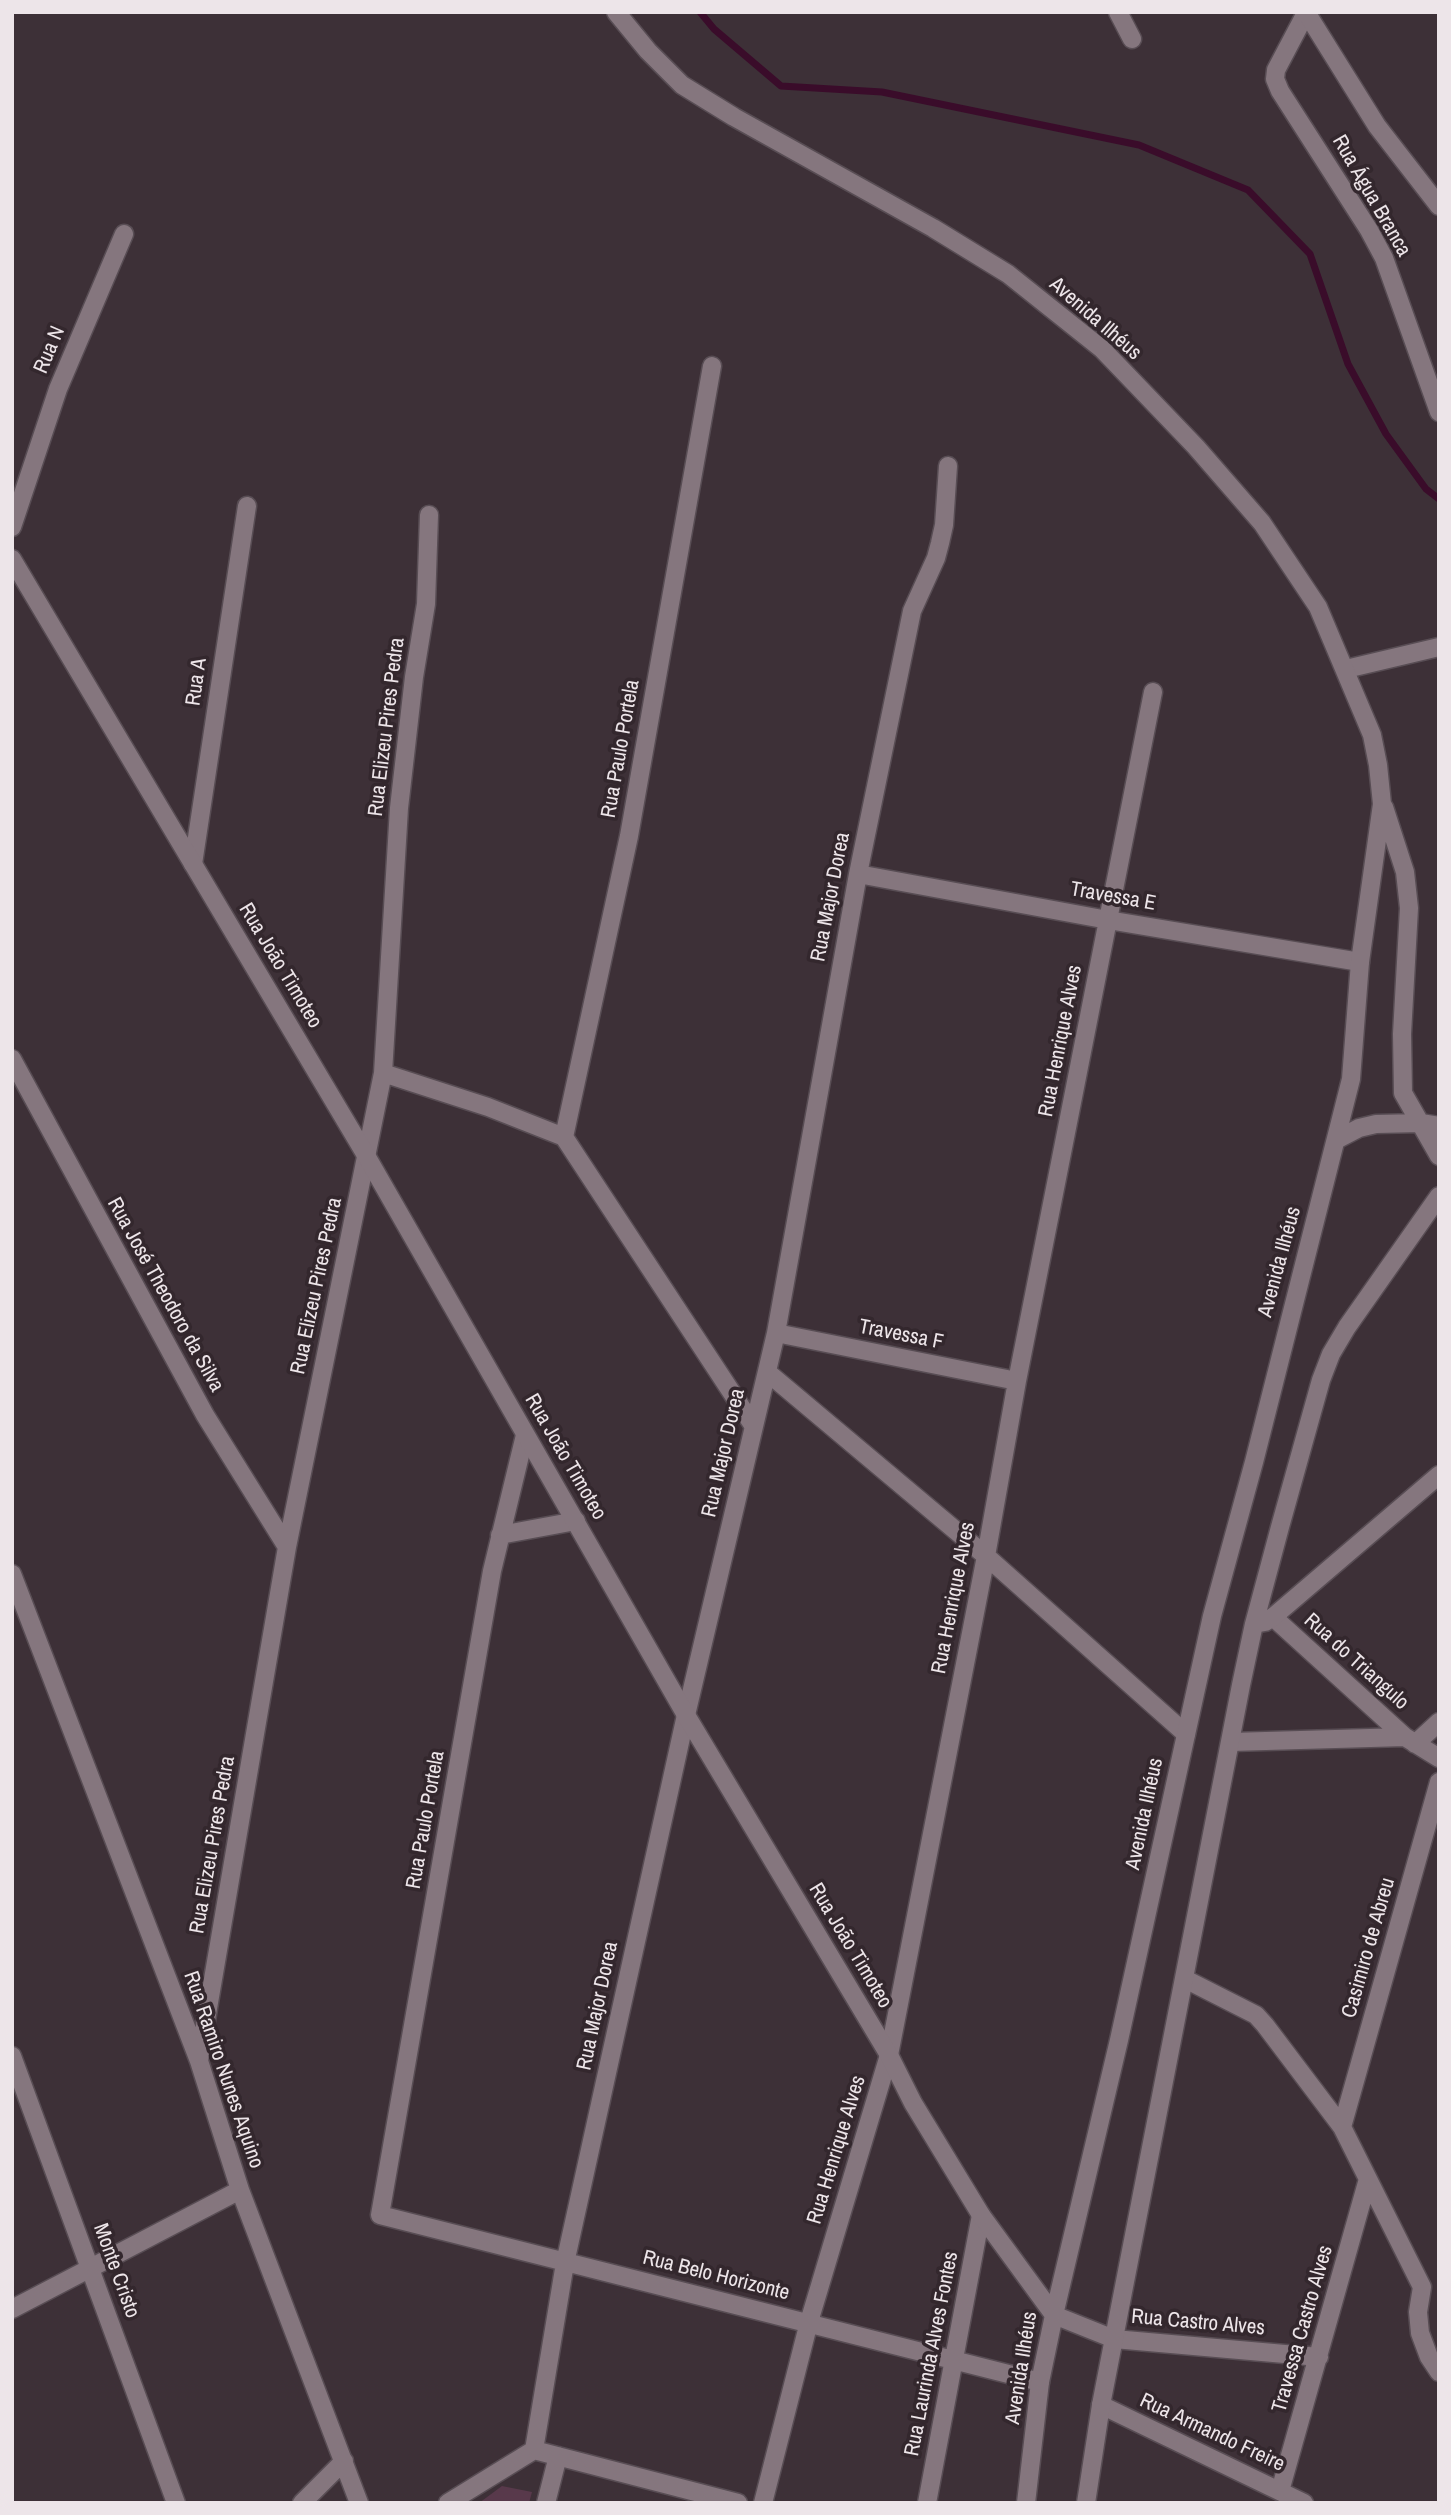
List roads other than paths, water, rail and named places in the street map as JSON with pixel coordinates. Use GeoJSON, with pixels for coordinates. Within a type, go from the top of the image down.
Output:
{"type":"FeatureCollection","features":[{"type":"Feature","properties":{"kind":"street","name":"Avenida Ilhéus"},"geometry":{"type":"LineString","coordinates":[[616,12],[648,51],[682,85],[933,228],[1008,274],[1102,349],[1196,447],[1262,523],[1318,607],[1372,735],[1382,804],[1405,872],[1409,908],[1401,1065],[1403,1093],[1430,1124],[1439,1156]]}},
{"type":"Feature","properties":{"kind":"street"},"geometry":{"type":"LineString","coordinates":[[1118,12],[1132,39]]}},
{"type":"Feature","properties":{"kind":"street"},"geometry":{"type":"LineString","coordinates":[[1306,13],[1377,126],[1439,206]]}},
{"type":"Feature","properties":{"kind":"street","name":"Rua Água Branca"},"geometry":{"type":"LineString","coordinates":[[1306,13],[1276,70],[1275,79],[1384,258],[1439,412]]}},
{"type":"Feature","properties":{"kind":"street","name":"Rua N"},"geometry":{"type":"LineString","coordinates":[[12,527],[58,389],[124,234]]}},
{"type":"Feature","properties":{"kind":"street","name":"Rua Paulo Portela"},"geometry":{"type":"LineString","coordinates":[[564,1137],[629,836],[712,366]]}},
{"type":"Feature","properties":{"kind":"street","name":"Rua Major Dorea"},"geometry":{"type":"LineString","coordinates":[[534,2450],[565,2263],[685,1715],[776,1334],[858,874],[912,611],[936,558],[944,525],[948,466]]}},
{"type":"Feature","properties":{"kind":"street","name":"Rua A"},"geometry":{"type":"LineString","coordinates":[[193,864],[247,506]]}},
{"type":"Feature","properties":{"kind":"street","name":"Rua Elizeu Pires Pedra"},"geometry":{"type":"LineString","coordinates":[[199,2062],[287,1547],[383,1073],[399,808],[414,677],[426,604],[429,515]]}},
{"type":"Feature","properties":{"kind":"street","name":"Rua João Timoteo"},"geometry":{"type":"LineString","coordinates":[[12,559],[367,1157],[685,1715],[889,2056],[912,2103],[982,2215],[1054,2315]]}},
{"type":"Feature","properties":{"kind":"street"},"geometry":{"type":"LineString","coordinates":[[1346,669],[1439,646]]}},
{"type":"Feature","properties":{"kind":"street","name":"Rua Henrique Alves"},"geometry":{"type":"LineString","coordinates":[[763,2503],[809,2322],[889,2056],[986,1556],[1017,1381],[1153,692]]}},
{"type":"Feature","properties":{"kind":"street","name":"Avenida Ilhéus"},"geometry":{"type":"LineString","coordinates":[[1026,2503],[1040,2382],[1054,2315],[1119,2040],[1212,1616],[1351,1079],[1360,962],[1382,804]]}},
{"type":"Feature","properties":{"kind":"street","name":"Travessa E"},"geometry":{"type":"LineString","coordinates":[[858,874],[1108,920],[1360,962]]}},
{"type":"Feature","properties":{"kind":"street","name":"Rua José Theodoro da Silva"},"geometry":{"type":"LineString","coordinates":[[12,1059],[205,1415],[287,1547]]}},
{"type":"Feature","properties":{"kind":"street"},"geometry":{"type":"LineString","coordinates":[[383,1073],[477,1103],[564,1137],[753,1425]]}},
{"type":"Feature","properties":{"kind":"street"},"geometry":{"type":"LineString","coordinates":[[1336,1140],[1359,1128],[1377,1124],[1430,1124]]}},
{"type":"Feature","properties":{"kind":"street"},"geometry":{"type":"LineString","coordinates":[[1086,2503],[1101,2406],[1254,1624],[1331,1354],[1439,1196]]}},
{"type":"Feature","properties":{"kind":"street","name":"Travessa F"},"geometry":{"type":"LineString","coordinates":[[776,1334],[1017,1381]]}},
{"type":"Feature","properties":{"kind":"street"},"geometry":{"type":"LineString","coordinates":[[767,1372],[986,1556],[1186,1734]]}},
{"type":"Feature","properties":{"kind":"street","name":"Rua Paulo Portela"},"geometry":{"type":"LineString","coordinates":[[380,2215],[500,1535],[525,1434]]}},
{"type":"Feature","properties":{"kind":"street"},"geometry":{"type":"LineString","coordinates":[[1254,1624],[1273,1617],[1439,1475]]}},
{"type":"Feature","properties":{"kind":"street"},"geometry":{"type":"LineString","coordinates":[[500,1535],[576,1521]]}},
{"type":"Feature","properties":{"kind":"street","name":"Rua Ramiro Nunes Aquino"},"geometry":{"type":"LineString","coordinates":[[12,1574],[199,2062],[240,2190],[359,2503]]}},
{"type":"Feature","properties":{"kind":"street","name":"Rua do Triangulo"},"geometry":{"type":"LineString","coordinates":[[1273,1617],[1410,1740]]}},
{"type":"Feature","properties":{"kind":"street"},"geometry":{"type":"LineString","coordinates":[[1439,1722],[1410,1740],[1439,1758]]}},
{"type":"Feature","properties":{"kind":"street","name":"Rua do Triangulo"},"geometry":{"type":"LineString","coordinates":[[1231,1742],[1410,1740]]}},
{"type":"Feature","properties":{"kind":"street","name":"Casimiro de Abreu"},"geometry":{"type":"LineString","coordinates":[[1342,2127],[1439,1782]]}},
{"type":"Feature","properties":{"kind":"street"},"geometry":{"type":"LineString","coordinates":[[1185,1979],[1256,2015],[1342,2127],[1368,2179],[1430,2287],[1418,2312],[1420,2333],[1429,2357],[1439,2372]]}},
{"type":"Feature","properties":{"kind":"street","name":"Monte Cristo"},"geometry":{"type":"LineString","coordinates":[[12,2056],[176,2503]]}},
{"type":"Feature","properties":{"kind":"street","name":"Travessa Castro Alves"},"geometry":{"type":"LineString","coordinates":[[1280,2491],[1368,2179]]}},
{"type":"Feature","properties":{"kind":"street"},"geometry":{"type":"LineString","coordinates":[[12,2309],[240,2190]]}},
{"type":"Feature","properties":{"kind":"street","name":"Rua Belo Horizonte"},"geometry":{"type":"LineString","coordinates":[[380,2215],[1040,2382]]}},
{"type":"Feature","properties":{"kind":"street","name":"Rua Laurinda Alves Fontes"},"geometry":{"type":"LineString","coordinates":[[928,2503],[982,2215]]}},
{"type":"Feature","properties":{"kind":"street"},"geometry":{"type":"LineString","coordinates":[[1054,2315],[1114,2339]]}},
{"type":"Feature","properties":{"kind":"street","name":"Rua Castro Alves"},"geometry":{"type":"LineString","coordinates":[[1114,2339],[1319,2357]]}},
{"type":"Feature","properties":{"kind":"street","name":"Rua Armando Freire"},"geometry":{"type":"LineString","coordinates":[[1101,2406],[1304,2503]]}},
{"type":"Feature","properties":{"kind":"street"},"geometry":{"type":"LineString","coordinates":[[448,2503],[534,2450],[738,2503]]}},
{"type":"Feature","properties":{"kind":"street"},"geometry":{"type":"LineString","coordinates":[[546,2503],[558,2456]]}},
{"type":"Feature","properties":{"kind":"street"},"geometry":{"type":"LineString","coordinates":[[302,2503],[344,2461]]}},
{"type":"Feature","properties":{"kind":"waterway"},"geometry":{"type":"LineString","coordinates":[[700,12],[714,29],[781,86],[882,92],[1139,145],[1248,190],[1310,254],[1348,364],[1386,434],[1426,489],[1439,499]]}}]}
